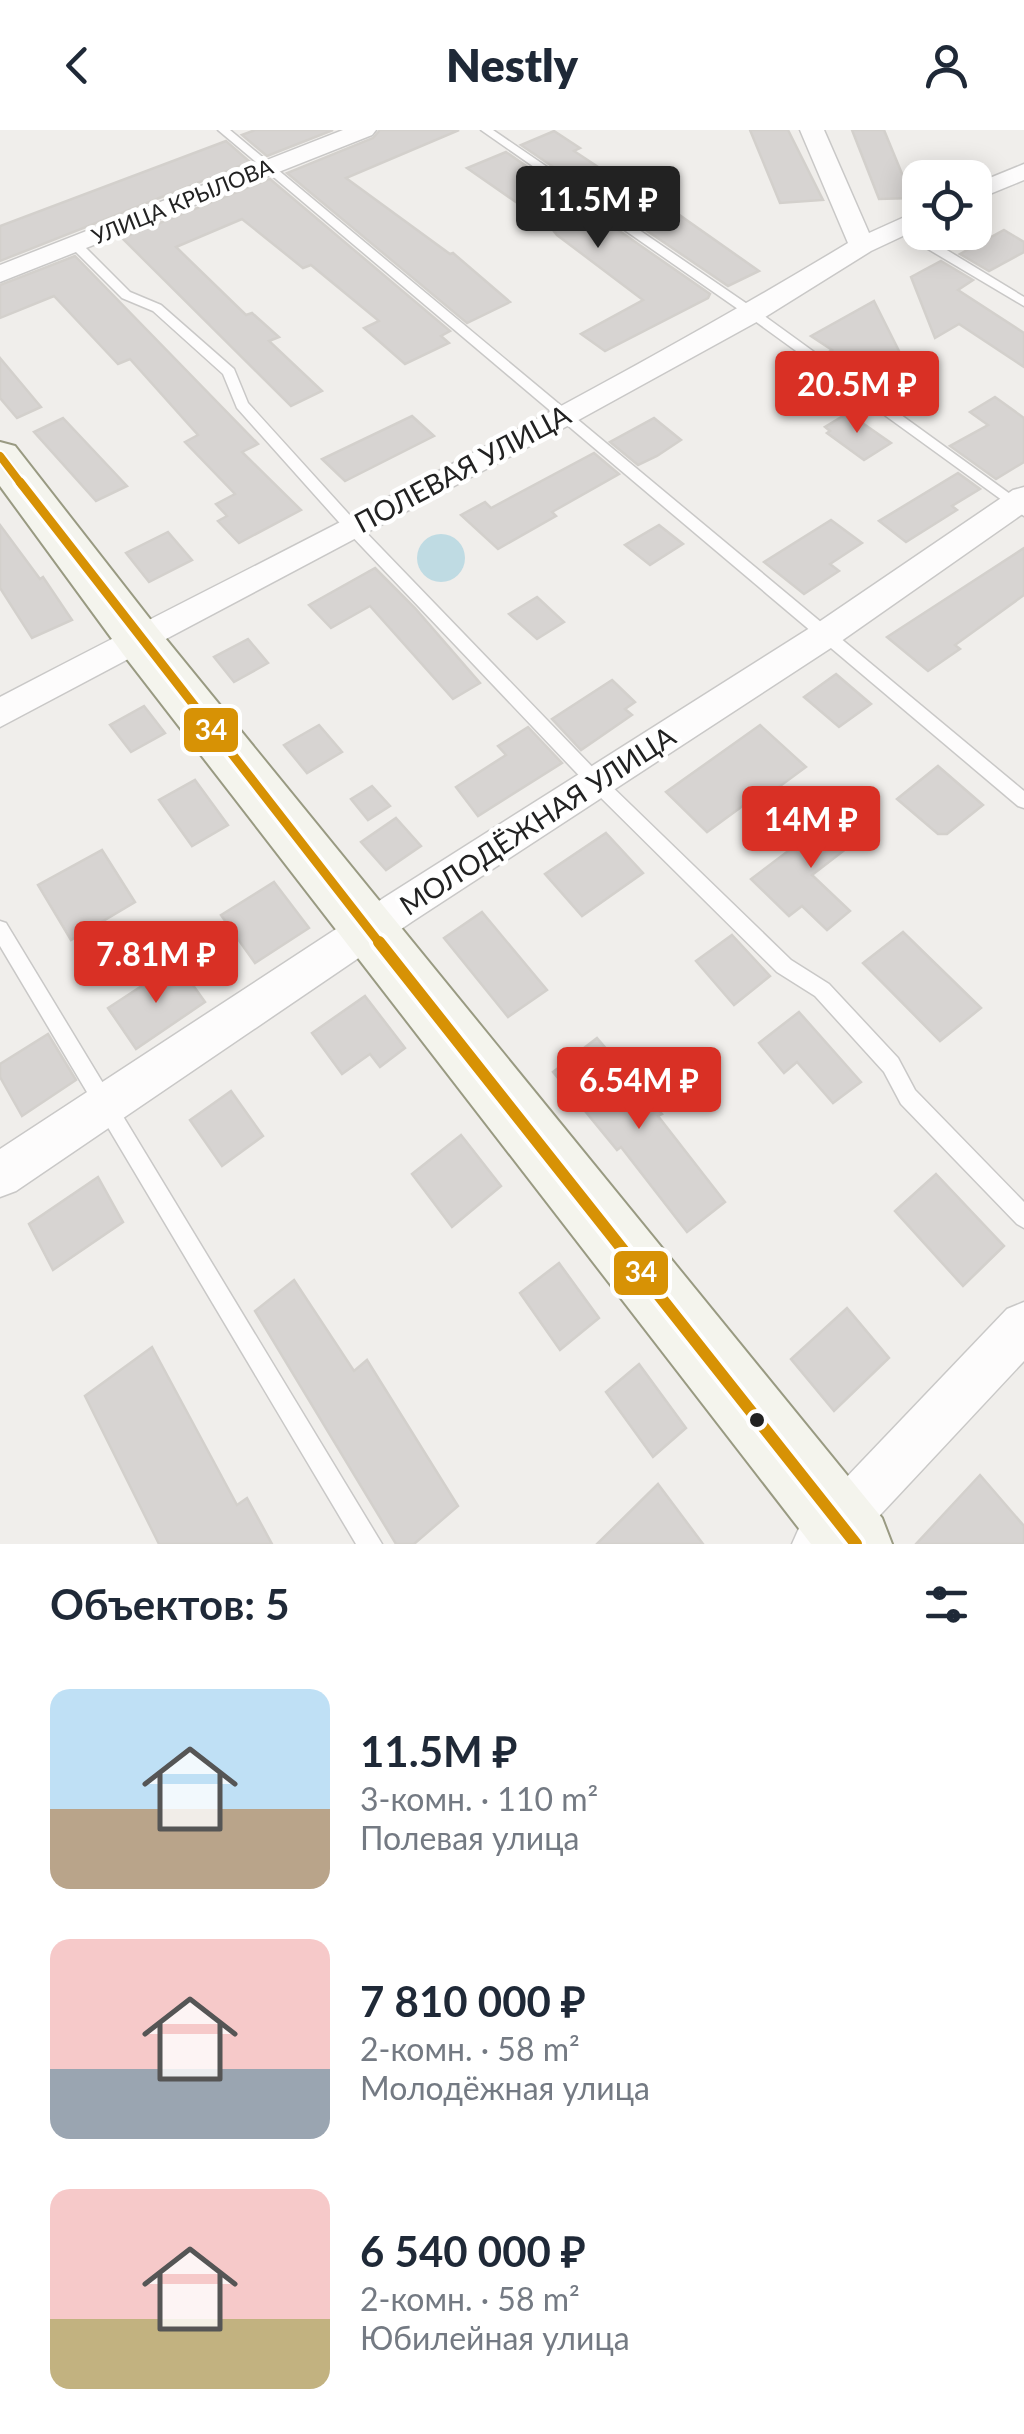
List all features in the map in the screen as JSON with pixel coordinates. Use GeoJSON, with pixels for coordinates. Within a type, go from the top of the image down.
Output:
{"type":"FeatureCollection","features":[{"type":"Feature","properties":{"kind":"main road"},"geometry":{"type":"LineString","coordinates":[[0,456],[838,1537]]}},
{"type":"Feature","properties":{"kind":"street","name":"УЛИЦА КРЫЛОВА"},"geometry":{"type":"LineString","coordinates":[[0,274],[364,130]]}},
{"type":"Feature","properties":{"kind":"street"},"geometry":{"type":"LineString","coordinates":[[812,130],[862,246]]}},
{"type":"Feature","properties":{"kind":"street"},"geometry":{"type":"LineString","coordinates":[[992,185],[1024,170]]}},
{"type":"Feature","properties":{"kind":"street","name":"ПОЛЕВАЯ УЛИЦА"},"geometry":{"type":"LineString","coordinates":[[0,713],[563,416],[902,226]]}},
{"type":"Feature","properties":{"kind":"street","name":"МОЛОДЁЖНАЯ УЛИЦА"},"geometry":{"type":"LineString","coordinates":[[0,1175],[1021,504]]}},
{"type":"Feature","properties":{"kind":"street"},"geometry":{"type":"LineString","coordinates":[[838,1537],[1024,1326]]}},
{"type":"Feature","properties":{"kind":"lane"},"geometry":{"type":"LineString","coordinates":[[223,130],[1024,801]]}},
{"type":"Feature","properties":{"kind":"lane"},"geometry":{"type":"LineString","coordinates":[[486,130],[752,312],[1021,504]]}},
{"type":"Feature","properties":{"kind":"lane"},"geometry":{"type":"LineString","coordinates":[[75,244],[126,295],[157,308],[229,372],[242,405],[351,526],[596,782],[784,966],[822,990],[890,1066],[908,1097],[1024,1216]]}},
{"type":"Feature","properties":{"kind":"lane"},"geometry":{"type":"LineString","coordinates":[[950,250],[1024,302]]}},
{"type":"Feature","properties":{"kind":"lane"},"geometry":{"type":"LineString","coordinates":[[0,930],[370,1544]]}},
{"type":"Feature","properties":{"kind":"water"},"geometry":{"type":"Polygon","coordinates":[[[441,534],[458,541],[465,558],[458,575],[441,582],[424,575],[417,558],[424,541],[441,534]]]}},
{"type":"Feature","properties":{"kind":"building"},"geometry":{"type":"Polygon","coordinates":[[[255,130],[333,130],[267,156],[242,135],[255,130]]]}},
{"type":"Feature","properties":{"kind":"building"},"geometry":{"type":"Polygon","coordinates":[[[380,130],[459,130],[346,178],[453,253],[510,302],[467,323],[287,173],[373,138],[380,130]]]}},
{"type":"Feature","properties":{"kind":"building"},"geometry":{"type":"Polygon","coordinates":[[[750,130],[788,130],[823,200],[780,203],[750,130]]]}},
{"type":"Feature","properties":{"kind":"building"},"geometry":{"type":"Polygon","coordinates":[[[852,130],[884,130],[902,174],[902,198],[879,199],[852,130]]]}},
{"type":"Feature","properties":{"kind":"building"},"geometry":{"type":"Polygon","coordinates":[[[554,131],[580,148],[574,151],[657,206],[668,207],[759,271],[728,286],[521,145],[554,131]]]}},
{"type":"Feature","properties":{"kind":"building"},"geometry":{"type":"Polygon","coordinates":[[[226,141],[250,162],[0,261],[0,226],[226,141]]]}},
{"type":"Feature","properties":{"kind":"building"},"geometry":{"type":"Polygon","coordinates":[[[506,152],[710,294],[708,298],[605,351],[581,334],[643,300],[549,225],[467,168],[506,152]]]}},
{"type":"Feature","properties":{"kind":"building"},"geometry":{"type":"Polygon","coordinates":[[[270,179],[450,331],[441,336],[449,343],[405,364],[364,328],[379,321],[311,265],[303,268],[242,219],[176,247],[246,315],[252,313],[279,337],[269,341],[322,391],[291,406],[122,238],[270,179]]]}},
{"type":"Feature","properties":{"kind":"building"},"geometry":{"type":"Polygon","coordinates":[[[1004,230],[1024,242],[1024,252],[989,271],[960,254],[967,250],[992,250],[992,237],[1004,230]]]}},
{"type":"Feature","properties":{"kind":"building"},"geometry":{"type":"Polygon","coordinates":[[[75,256],[258,444],[242,452],[301,510],[239,543],[218,521],[227,516],[216,504],[235,494],[185,442],[198,435],[130,359],[118,364],[54,296],[0,318],[0,285],[75,256]]]}},
{"type":"Feature","properties":{"kind":"building"},"geometry":{"type":"Polygon","coordinates":[[[941,261],[973,280],[958,290],[1024,333],[1024,367],[959,324],[935,338],[911,277],[941,261]]]}},
{"type":"Feature","properties":{"kind":"building"},"geometry":{"type":"Polygon","coordinates":[[[874,301],[902,357],[885,367],[892,372],[868,387],[824,355],[832,350],[811,336],[874,301]]]}},
{"type":"Feature","properties":{"kind":"building"},"geometry":{"type":"Polygon","coordinates":[[[0,358],[41,407],[17,418],[0,398],[0,358]]]}},
{"type":"Feature","properties":{"kind":"building"},"geometry":{"type":"Polygon","coordinates":[[[995,397],[1024,418],[1024,462],[996,479],[950,446],[988,425],[970,412],[995,397]]]}},
{"type":"Feature","properties":{"kind":"building"},"geometry":{"type":"Polygon","coordinates":[[[848,413],[891,443],[864,460],[827,433],[830,431],[825,427],[848,413]]]}},
{"type":"Feature","properties":{"kind":"building"},"geometry":{"type":"Polygon","coordinates":[[[412,416],[434,436],[345,481],[322,459],[412,416]]]}},
{"type":"Feature","properties":{"kind":"building"},"geometry":{"type":"Polygon","coordinates":[[[63,418],[127,486],[96,501],[34,432],[63,418]]]}},
{"type":"Feature","properties":{"kind":"building"},"geometry":{"type":"Polygon","coordinates":[[[654,418],[681,440],[638,465],[610,442],[654,418]]]}},
{"type":"Feature","properties":{"kind":"building"},"geometry":{"type":"Polygon","coordinates":[[[594,453],[619,474],[498,549],[461,515],[485,502],[491,508],[594,453]]]}},
{"type":"Feature","properties":{"kind":"building"},"geometry":{"type":"Polygon","coordinates":[[[958,473],[980,489],[952,506],[957,510],[906,542],[879,521],[958,473]]]}},
{"type":"Feature","properties":{"kind":"building"},"geometry":{"type":"Polygon","coordinates":[[[831,520],[862,543],[830,564],[839,571],[804,594],[764,562],[831,520]]]}},
{"type":"Feature","properties":{"kind":"building"},"geometry":{"type":"Polygon","coordinates":[[[0,525],[72,620],[32,638],[0,588],[0,525]]]}},
{"type":"Feature","properties":{"kind":"building"},"geometry":{"type":"Polygon","coordinates":[[[659,525],[683,544],[650,565],[625,545],[659,525]]]}},
{"type":"Feature","properties":{"kind":"building"},"geometry":{"type":"Polygon","coordinates":[[[168,532],[192,560],[149,582],[126,553],[168,532]]]}},
{"type":"Feature","properties":{"kind":"building"},"geometry":{"type":"Polygon","coordinates":[[[1024,548],[1024,595],[955,645],[960,649],[928,671],[887,637],[1024,548]]]}},
{"type":"Feature","properties":{"kind":"building"},"geometry":{"type":"Polygon","coordinates":[[[375,568],[480,683],[453,699],[370,606],[331,628],[309,605],[375,568]]]}},
{"type":"Feature","properties":{"kind":"building"},"geometry":{"type":"Polygon","coordinates":[[[537,597],[564,622],[537,639],[509,614],[537,597]]]}},
{"type":"Feature","properties":{"kind":"building"},"geometry":{"type":"Polygon","coordinates":[[[248,639],[268,663],[234,682],[214,657],[248,639]]]}},
{"type":"Feature","properties":{"kind":"building"},"geometry":{"type":"Polygon","coordinates":[[[836,674],[871,704],[839,727],[804,697],[836,674]]]}},
{"type":"Feature","properties":{"kind":"building"},"geometry":{"type":"Polygon","coordinates":[[[612,680],[635,702],[625,709],[632,715],[581,750],[552,719],[612,680]]]}},
{"type":"Feature","properties":{"kind":"building"},"geometry":{"type":"Polygon","coordinates":[[[144,706],[165,733],[131,752],[110,725],[144,706]]]}},
{"type":"Feature","properties":{"kind":"building"},"geometry":{"type":"Polygon","coordinates":[[[319,725],[342,752],[307,773],[284,745],[319,725]]]}},
{"type":"Feature","properties":{"kind":"building"},"geometry":{"type":"Polygon","coordinates":[[[760,725],[806,767],[768,795],[763,791],[707,832],[666,792],[760,725]]]}},
{"type":"Feature","properties":{"kind":"building"},"geometry":{"type":"Polygon","coordinates":[[[528,727],[562,763],[478,816],[456,787],[506,755],[498,746],[528,727]]]}},
{"type":"Feature","properties":{"kind":"building"},"geometry":{"type":"Polygon","coordinates":[[[938,766],[983,805],[947,834],[938,834],[897,799],[938,766]]]}},
{"type":"Feature","properties":{"kind":"building"},"geometry":{"type":"Polygon","coordinates":[[[195,780],[228,825],[192,846],[159,800],[195,780]]]}},
{"type":"Feature","properties":{"kind":"building"},"geometry":{"type":"Polygon","coordinates":[[[372,786],[390,806],[368,820],[351,799],[372,786]]]}},
{"type":"Feature","properties":{"kind":"building"},"geometry":{"type":"Polygon","coordinates":[[[844,809],[868,832],[812,875],[850,911],[827,930],[802,906],[789,916],[751,879],[844,809]]]}},
{"type":"Feature","properties":{"kind":"building"},"geometry":{"type":"Polygon","coordinates":[[[396,818],[421,846],[386,870],[361,842],[396,818]]]}},
{"type":"Feature","properties":{"kind":"building"},"geometry":{"type":"Polygon","coordinates":[[[606,833],[643,873],[582,916],[545,874],[606,833]]]}},
{"type":"Feature","properties":{"kind":"building"},"geometry":{"type":"Polygon","coordinates":[[[102,850],[135,902],[71,940],[38,885],[102,850]]]}},
{"type":"Feature","properties":{"kind":"building"},"geometry":{"type":"Polygon","coordinates":[[[274,882],[309,928],[255,963],[221,915],[274,882]]]}},
{"type":"Feature","properties":{"kind":"building"},"geometry":{"type":"Polygon","coordinates":[[[482,912],[547,990],[508,1017],[444,938],[482,912]]]}},
{"type":"Feature","properties":{"kind":"building"},"geometry":{"type":"Polygon","coordinates":[[[903,932],[981,1008],[940,1041],[863,963],[903,932]]]}},
{"type":"Feature","properties":{"kind":"building"},"geometry":{"type":"Polygon","coordinates":[[[732,935],[770,976],[734,1005],[696,961],[732,935]]]}},
{"type":"Feature","properties":{"kind":"building"},"geometry":{"type":"Polygon","coordinates":[[[177,963],[205,1002],[136,1049],[108,1008],[177,963]]]}},
{"type":"Feature","properties":{"kind":"building"},"geometry":{"type":"Polygon","coordinates":[[[365,996],[405,1048],[380,1067],[370,1054],[342,1074],[312,1033],[365,996]]]}},
{"type":"Feature","properties":{"kind":"building"},"geometry":{"type":"Polygon","coordinates":[[[799,1012],[861,1082],[833,1103],[797,1062],[784,1073],[759,1043],[799,1012]]]}},
{"type":"Feature","properties":{"kind":"building"},"geometry":{"type":"Polygon","coordinates":[[[48,1034],[76,1080],[22,1116],[0,1077],[0,1064],[48,1034]]]}},
{"type":"Feature","properties":{"kind":"building"},"geometry":{"type":"Polygon","coordinates":[[[597,1038],[662,1114],[658,1116],[725,1202],[687,1232],[621,1147],[617,1150],[553,1072],[597,1038]]]}},
{"type":"Feature","properties":{"kind":"building"},"geometry":{"type":"Polygon","coordinates":[[[231,1091],[263,1136],[222,1166],[190,1120],[231,1091]]]}},
{"type":"Feature","properties":{"kind":"building"},"geometry":{"type":"Polygon","coordinates":[[[461,1135],[501,1186],[452,1227],[412,1174],[461,1135]]]}},
{"type":"Feature","properties":{"kind":"building"},"geometry":{"type":"Polygon","coordinates":[[[936,1174],[1004,1246],[963,1286],[895,1211],[936,1174]]]}},
{"type":"Feature","properties":{"kind":"building"},"geometry":{"type":"Polygon","coordinates":[[[98,1177],[123,1222],[53,1270],[29,1224],[98,1177]]]}},
{"type":"Feature","properties":{"kind":"building"},"geometry":{"type":"Polygon","coordinates":[[[559,1263],[599,1318],[560,1350],[520,1293],[559,1263]]]}},
{"type":"Feature","properties":{"kind":"building"},"geometry":{"type":"Polygon","coordinates":[[[294,1280],[354,1371],[367,1360],[458,1506],[414,1544],[396,1544],[255,1311],[294,1280]]]}},
{"type":"Feature","properties":{"kind":"building"},"geometry":{"type":"Polygon","coordinates":[[[847,1308],[889,1358],[834,1411],[791,1359],[847,1308]]]}},
{"type":"Feature","properties":{"kind":"building"},"geometry":{"type":"Polygon","coordinates":[[[152,1347],[237,1505],[247,1498],[272,1544],[159,1544],[85,1396],[152,1347]]]}},
{"type":"Feature","properties":{"kind":"building"},"geometry":{"type":"Polygon","coordinates":[[[639,1364],[686,1428],[653,1457],[606,1392],[639,1364]]]}},
{"type":"Feature","properties":{"kind":"building"},"geometry":{"type":"Polygon","coordinates":[[[980,1475],[1024,1526],[1024,1544],[916,1544],[980,1475]]]}},
{"type":"Feature","properties":{"kind":"building"},"geometry":{"type":"Polygon","coordinates":[[[658,1484],[703,1544],[597,1544],[658,1484]]]}},
{"type":"Feature","properties":{"kind":"transit line","name":"34"},"geometry":{"type":"LineString","coordinates":[[0,456],[140,641],[856,1544]]}}]}
